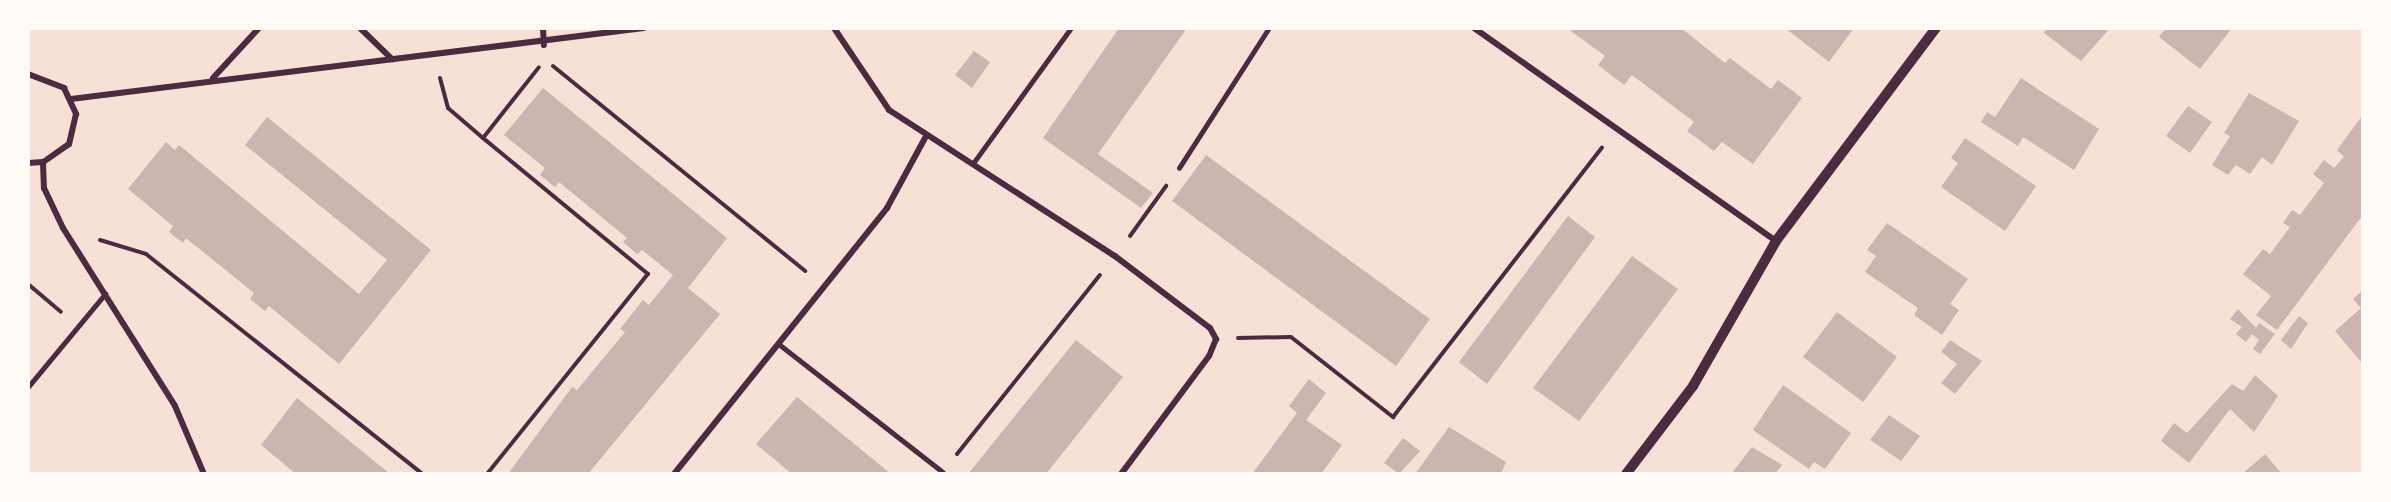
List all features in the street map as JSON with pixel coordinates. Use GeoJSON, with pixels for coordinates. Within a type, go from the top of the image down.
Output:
{"type":"FeatureCollection","features":[{"type":"Feature","properties":{"kind":"street"},"geometry":{"type":"LineString","coordinates":[[213,78],[259,28]]}},
{"type":"Feature","properties":{"kind":"street"},"geometry":{"type":"LineString","coordinates":[[360,28],[392,59]]}},
{"type":"Feature","properties":{"kind":"street"},"geometry":{"type":"LineString","coordinates":[[543,28],[544,45]]}},
{"type":"Feature","properties":{"kind":"street"},"geometry":{"type":"LineString","coordinates":[[71,99],[213,78],[544,45],[644,28]]}},
{"type":"Feature","properties":{"kind":"street"},"geometry":{"type":"LineString","coordinates":[[834,28],[889,110],[925,138],[974,162],[1115,256],[1210,328],[1216,339],[1120,474]]}},
{"type":"Feature","properties":{"kind":"street"},"geometry":{"type":"LineString","coordinates":[[1474,28],[1616,131],[1776,241]]}},
{"type":"Feature","properties":{"kind":"street"},"geometry":{"type":"LineString","coordinates":[[1626,474],[1693,386],[1776,241],[1936,28]]}},
{"type":"Feature","properties":{"kind":"street"},"geometry":{"type":"LineString","coordinates":[[28,74],[53,80],[71,99],[75,122],[69,144],[43,162],[28,163]]}},
{"type":"Feature","properties":{"kind":"street"},"geometry":{"type":"LineString","coordinates":[[674,474],[887,208],[925,138]]}},
{"type":"Feature","properties":{"kind":"street"},"geometry":{"type":"LineString","coordinates":[[43,162],[44,188],[63,228],[175,406],[204,474]]}},
{"type":"Feature","properties":{"kind":"lane"},"geometry":{"type":"LineString","coordinates":[[974,162],[1071,28]]}},
{"type":"Feature","properties":{"kind":"lane"},"geometry":{"type":"LineString","coordinates":[[1179,168],[1269,28]]}},
{"type":"Feature","properties":{"kind":"lane"},"geometry":{"type":"LineString","coordinates":[[28,387],[105,294]]}},
{"type":"Feature","properties":{"kind":"lane"},"geometry":{"type":"LineString","coordinates":[[778,344],[943,472]]}},
{"type":"Feature","properties":{"kind":"path"},"geometry":{"type":"LineString","coordinates":[[434,55],[448,108],[648,274],[487,474]]}},
{"type":"Feature","properties":{"kind":"path"},"geometry":{"type":"LineString","coordinates":[[483,138],[545,59],[824,287]]}},
{"type":"Feature","properties":{"kind":"path"},"geometry":{"type":"LineString","coordinates":[[1216,339],[1291,337],[1393,417],[1616,131]]}},
{"type":"Feature","properties":{"kind":"path"},"geometry":{"type":"LineString","coordinates":[[943,472],[1115,256],[1179,168]]}},
{"type":"Feature","properties":{"kind":"path"},"geometry":{"type":"LineString","coordinates":[[63,228],[146,254],[423,474]]}},
{"type":"Feature","properties":{"kind":"path"},"geometry":{"type":"LineString","coordinates":[[28,284],[78,326]]}},
{"type":"Feature","properties":{"kind":"building"},"geometry":{"type":"Polygon","coordinates":[[[1119,28],[1187,28],[1098,154],[1153,193],[1141,208],[1043,138],[1119,28]]]}},
{"type":"Feature","properties":{"kind":"building"},"geometry":{"type":"Polygon","coordinates":[[[1567,28],[1681,28],[1725,63],[1730,58],[1771,89],[1778,80],[1802,98],[1753,164],[1722,142],[1714,151],[1687,131],[1694,122],[1632,75],[1624,85],[1598,65],[1605,56],[1567,28]]]}},
{"type":"Feature","properties":{"kind":"building"},"geometry":{"type":"Polygon","coordinates":[[[1785,28],[1854,28],[1829,62],[1785,28]]]}},
{"type":"Feature","properties":{"kind":"building"},"geometry":{"type":"Polygon","coordinates":[[[2047,28],[2110,28],[2081,61],[2044,33],[2047,28]]]}},
{"type":"Feature","properties":{"kind":"building"},"geometry":{"type":"Polygon","coordinates":[[[2166,28],[2232,28],[2200,69],[2159,37],[2166,28]]]}},
{"type":"Feature","properties":{"kind":"building"},"geometry":{"type":"Polygon","coordinates":[[[974,51],[990,62],[972,88],[955,75],[974,51]]]}},
{"type":"Feature","properties":{"kind":"building"},"geometry":{"type":"Polygon","coordinates":[[[2021,78],[2099,129],[2074,170],[2023,137],[2018,146],[1981,122],[1987,112],[1995,117],[2021,78]]]}},
{"type":"Feature","properties":{"kind":"building"},"geometry":{"type":"Polygon","coordinates":[[[543,88],[727,238],[688,288],[720,314],[588,474],[508,474],[572,387],[577,390],[625,332],[620,329],[643,300],[649,305],[673,275],[642,250],[637,254],[623,242],[627,238],[559,182],[555,187],[540,175],[545,168],[504,135],[543,88]]]}},
{"type":"Feature","properties":{"kind":"building"},"geometry":{"type":"Polygon","coordinates":[[[2249,93],[2299,121],[2272,165],[2262,157],[2250,174],[2236,165],[2228,175],[2212,165],[2230,136],[2224,133],[2249,93]]]}},
{"type":"Feature","properties":{"kind":"building"},"geometry":{"type":"Polygon","coordinates":[[[2188,106],[2212,122],[2190,153],[2166,136],[2188,106]]]}},
{"type":"Feature","properties":{"kind":"building"},"geometry":{"type":"Polygon","coordinates":[[[2362,116],[2362,216],[2277,330],[2256,315],[2271,296],[2243,274],[2263,249],[2270,254],[2290,227],[2283,223],[2292,210],[2300,215],[2324,183],[2313,174],[2324,160],[2334,168],[2344,157],[2337,150],[2362,116]]]}},
{"type":"Feature","properties":{"kind":"building"},"geometry":{"type":"Polygon","coordinates":[[[267,117],[431,250],[339,364],[269,306],[265,311],[250,299],[254,293],[186,238],[183,243],[169,232],[173,226],[128,189],[166,142],[175,150],[179,145],[359,294],[387,260],[245,145],[267,117]]]}},
{"type":"Feature","properties":{"kind":"building"},"geometry":{"type":"Polygon","coordinates":[[[1965,138],[2036,186],[2005,231],[1941,187],[1958,163],[1951,158],[1965,138]]]}},
{"type":"Feature","properties":{"kind":"building"},"geometry":{"type":"Polygon","coordinates":[[[1206,155],[1430,319],[1396,366],[1172,201],[1206,155]]]}},
{"type":"Feature","properties":{"kind":"building"},"geometry":{"type":"Polygon","coordinates":[[[1568,216],[1595,237],[1487,384],[1459,362],[1568,216]]]}},
{"type":"Feature","properties":{"kind":"building"},"geometry":{"type":"Polygon","coordinates":[[[1887,223],[1968,279],[1950,304],[1959,310],[1942,335],[1914,315],[1918,308],[1865,272],[1876,256],[1867,250],[1887,223]]]}},
{"type":"Feature","properties":{"kind":"building"},"geometry":{"type":"Polygon","coordinates":[[[1632,256],[1678,289],[1579,421],[1533,388],[1632,256]]]}},
{"type":"Feature","properties":{"kind":"building"},"geometry":{"type":"Polygon","coordinates":[[[2362,291],[2362,363],[2335,331],[2361,308],[2353,299],[2362,291]]]}},
{"type":"Feature","properties":{"kind":"building"},"geometry":{"type":"Polygon","coordinates":[[[2238,309],[2256,328],[2259,323],[2275,334],[2260,354],[2253,349],[2259,340],[2252,334],[2246,342],[2236,334],[2242,327],[2230,319],[2238,309]]]}},
{"type":"Feature","properties":{"kind":"building"},"geometry":{"type":"Polygon","coordinates":[[[1837,312],[1897,357],[1863,402],[1803,357],[1837,312]]]}},
{"type":"Feature","properties":{"kind":"building"},"geometry":{"type":"Polygon","coordinates":[[[2299,316],[2308,323],[2291,349],[2281,340],[2299,316]]]}},
{"type":"Feature","properties":{"kind":"building"},"geometry":{"type":"Polygon","coordinates":[[[1076,340],[1123,377],[1046,474],[968,474],[1076,340]]]}},
{"type":"Feature","properties":{"kind":"building"},"geometry":{"type":"Polygon","coordinates":[[[1950,340],[1982,361],[1955,394],[1941,383],[1957,364],[1941,352],[1950,340]]]}},
{"type":"Feature","properties":{"kind":"building"},"geometry":{"type":"Polygon","coordinates":[[[2255,375],[2278,396],[2254,432],[2230,409],[2189,463],[2161,441],[2174,423],[2187,433],[2232,384],[2243,391],[2255,375]]]}},
{"type":"Feature","properties":{"kind":"building"},"geometry":{"type":"Polygon","coordinates":[[[1309,379],[1326,393],[1306,420],[1342,445],[1321,474],[1252,474],[1297,413],[1289,406],[1309,379]]]}},
{"type":"Feature","properties":{"kind":"building"},"geometry":{"type":"Polygon","coordinates":[[[1783,385],[1851,433],[1825,469],[1814,462],[1809,469],[1753,430],[1783,385]]]}},
{"type":"Feature","properties":{"kind":"building"},"geometry":{"type":"Polygon","coordinates":[[[797,397],[891,474],[792,474],[756,444],[797,397]]]}},
{"type":"Feature","properties":{"kind":"building"},"geometry":{"type":"Polygon","coordinates":[[[297,398],[390,474],[296,474],[261,445],[297,398]]]}},
{"type":"Feature","properties":{"kind":"building"},"geometry":{"type":"Polygon","coordinates":[[[1889,415],[1920,436],[1901,461],[1870,440],[1889,415]]]}},
{"type":"Feature","properties":{"kind":"building"},"geometry":{"type":"Polygon","coordinates":[[[1449,427],[1506,462],[1501,474],[1415,474],[1449,427]]]}},
{"type":"Feature","properties":{"kind":"building"},"geometry":{"type":"Polygon","coordinates":[[[1403,438],[1420,451],[1399,474],[1384,463],[1403,438]]]}},
{"type":"Feature","properties":{"kind":"building"},"geometry":{"type":"Polygon","coordinates":[[[1752,447],[1782,465],[1775,474],[1731,474],[1752,447]]]}},
{"type":"Feature","properties":{"kind":"building"},"geometry":{"type":"Polygon","coordinates":[[[2265,454],[2282,474],[2242,474],[2265,454]]]}}]}
